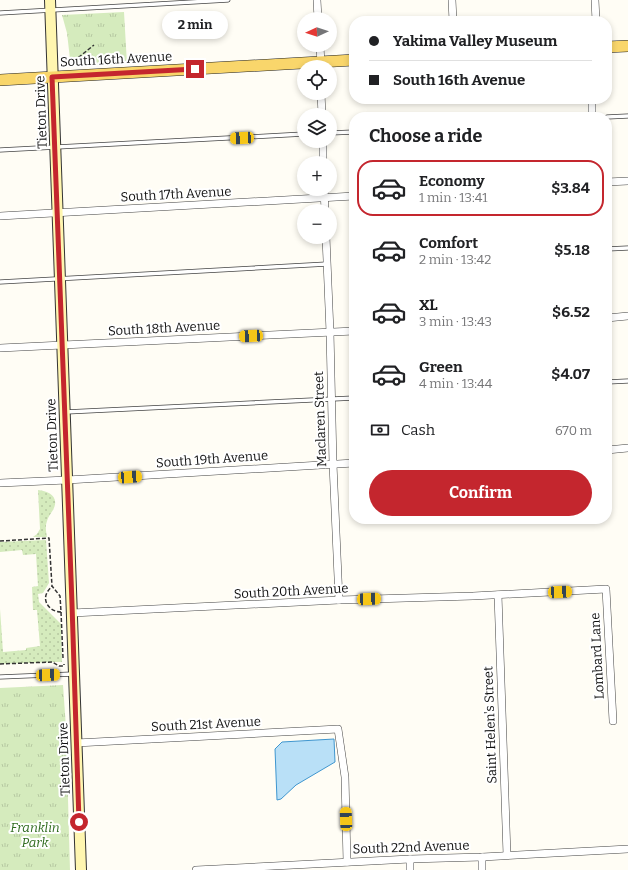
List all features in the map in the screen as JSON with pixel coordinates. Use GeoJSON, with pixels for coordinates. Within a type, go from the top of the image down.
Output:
{"type":"FeatureCollection","features":[{"type":"Feature","properties":{"kind":"main road","name":"Tieton Drive"},"geometry":{"type":"LineString","coordinates":[[51,5],[52,77],[56,147],[81,870]]}},
{"type":"Feature","properties":{"kind":"main road"},"geometry":{"type":"LineString","coordinates":[[612,47],[628,46]]}},
{"type":"Feature","properties":{"kind":"main road","name":"South 16th Avenue"},"geometry":{"type":"LineString","coordinates":[[337,63],[349,61]]}},
{"type":"Feature","properties":{"kind":"main road","name":"South 16th Avenue"},"geometry":{"type":"LineString","coordinates":[[0,80],[297,66]]}},
{"type":"Feature","properties":{"kind":"street"},"geometry":{"type":"LineString","coordinates":[[317,0],[318,12]]}},
{"type":"Feature","properties":{"kind":"street"},"geometry":{"type":"LineString","coordinates":[[452,0],[452,16]]}},
{"type":"Feature","properties":{"kind":"street"},"geometry":{"type":"LineString","coordinates":[[595,0],[596,16]]}},
{"type":"Feature","properties":{"kind":"street"},"geometry":{"type":"LineString","coordinates":[[612,182],[628,181]]}},
{"type":"Feature","properties":{"kind":"street","name":"South 17th Avenue"},"geometry":{"type":"LineString","coordinates":[[0,216],[349,196]]}},
{"type":"Feature","properties":{"kind":"street"},"geometry":{"type":"LineString","coordinates":[[324,197],[324,204]]}},
{"type":"Feature","properties":{"kind":"street","name":"Maclaren Street"},"geometry":{"type":"LineString","coordinates":[[326,244],[339,600]]}},
{"type":"Feature","properties":{"kind":"street"},"geometry":{"type":"LineString","coordinates":[[612,318],[628,316]]}},
{"type":"Feature","properties":{"kind":"street","name":"South 18th Avenue"},"geometry":{"type":"LineString","coordinates":[[0,348],[349,331]]}},
{"type":"Feature","properties":{"kind":"street"},"geometry":{"type":"LineString","coordinates":[[612,450],[628,448]]}},
{"type":"Feature","properties":{"kind":"street","name":"South 19th Avenue"},"geometry":{"type":"LineString","coordinates":[[0,483],[349,463]]}},
{"type":"Feature","properties":{"kind":"street","name":"South 20th Avenue"},"geometry":{"type":"LineString","coordinates":[[72,613],[606,589]]}},
{"type":"Feature","properties":{"kind":"street","name":"Lombard Lane"},"geometry":{"type":"LineString","coordinates":[[606,589],[613,721]]}},
{"type":"Feature","properties":{"kind":"street","name":"Saint Helen's Street"},"geometry":{"type":"LineString","coordinates":[[498,595],[507,855]]}},
{"type":"Feature","properties":{"kind":"street","name":"South 21st Avenue"},"geometry":{"type":"LineString","coordinates":[[76,743],[338,729],[345,777],[347,862]]}},
{"type":"Feature","properties":{"kind":"street","name":"South 22nd Avenue"},"geometry":{"type":"LineString","coordinates":[[196,870],[628,849]]}},
{"type":"Feature","properties":{"kind":"street"},"geometry":{"type":"LineString","coordinates":[[482,857],[482,870]]}},
{"type":"Feature","properties":{"kind":"street"},"geometry":{"type":"LineString","coordinates":[[410,859],[410,870]]}},
{"type":"Feature","properties":{"kind":"lane"},"geometry":{"type":"LineString","coordinates":[[0,13],[51,5],[228,0]]}},
{"type":"Feature","properties":{"kind":"lane"},"geometry":{"type":"LineString","coordinates":[[612,117],[628,116]]}},
{"type":"Feature","properties":{"kind":"lane"},"geometry":{"type":"LineString","coordinates":[[337,133],[349,132]]}},
{"type":"Feature","properties":{"kind":"lane"},"geometry":{"type":"LineString","coordinates":[[0,150],[297,134]]}},
{"type":"Feature","properties":{"kind":"lane"},"geometry":{"type":"LineString","coordinates":[[612,249],[628,248]]}},
{"type":"Feature","properties":{"kind":"lane"},"geometry":{"type":"LineString","coordinates":[[0,282],[327,264]]}},
{"type":"Feature","properties":{"kind":"lane"},"geometry":{"type":"LineString","coordinates":[[612,382],[628,381]]}},
{"type":"Feature","properties":{"kind":"lane"},"geometry":{"type":"LineString","coordinates":[[65,412],[349,398]]}},
{"type":"Feature","properties":{"kind":"lane"},"geometry":{"type":"LineString","coordinates":[[0,677],[74,674]]}},
{"type":"Feature","properties":{"kind":"path"},"geometry":{"type":"LineString","coordinates":[[69,65],[94,45]]}},
{"type":"Feature","properties":{"kind":"path"},"geometry":{"type":"LineString","coordinates":[[0,541],[49,538],[52,586],[60,596],[64,666],[59,666],[52,662],[0,664]]}},
{"type":"Feature","properties":{"kind":"path"},"geometry":{"type":"LineString","coordinates":[[52,586],[47,592],[46,602],[51,610],[60,612]]}},
{"type":"Feature","properties":{"kind":"green space"},"geometry":{"type":"Polygon","coordinates":[[[124,12],[127,64],[74,65],[70,59],[67,33],[62,15],[124,12]]]}},
{"type":"Feature","properties":{"kind":"green space"},"geometry":{"type":"Polygon","coordinates":[[[38,490],[49,493],[54,498],[55,502],[53,510],[46,523],[47,537],[33,537],[40,529],[38,490]]]}},
{"type":"Feature","properties":{"kind":"green space"},"geometry":{"type":"Polygon","coordinates":[[[46,540],[49,583],[43,593],[38,594],[39,602],[61,624],[62,662],[0,664],[0,609],[3,652],[26,650],[26,648],[40,646],[37,610],[33,610],[32,587],[38,586],[36,554],[23,555],[22,550],[0,552],[0,542],[46,540]]]}},
{"type":"Feature","properties":{"kind":"green space","name":"Franklin Park"},"geometry":{"type":"Polygon","coordinates":[[[63,685],[66,728],[70,870],[0,870],[0,688],[63,685]]]}},
{"type":"Feature","properties":{"kind":"water"},"geometry":{"type":"Polygon","coordinates":[[[334,739],[335,762],[296,785],[281,799],[277,800],[275,749],[282,742],[334,739]]]}},
{"type":"Feature","properties":{"kind":"route"},"geometry":{"type":"LineString","coordinates":[[79,822],[63,344],[52,77],[195,69]]}}]}
